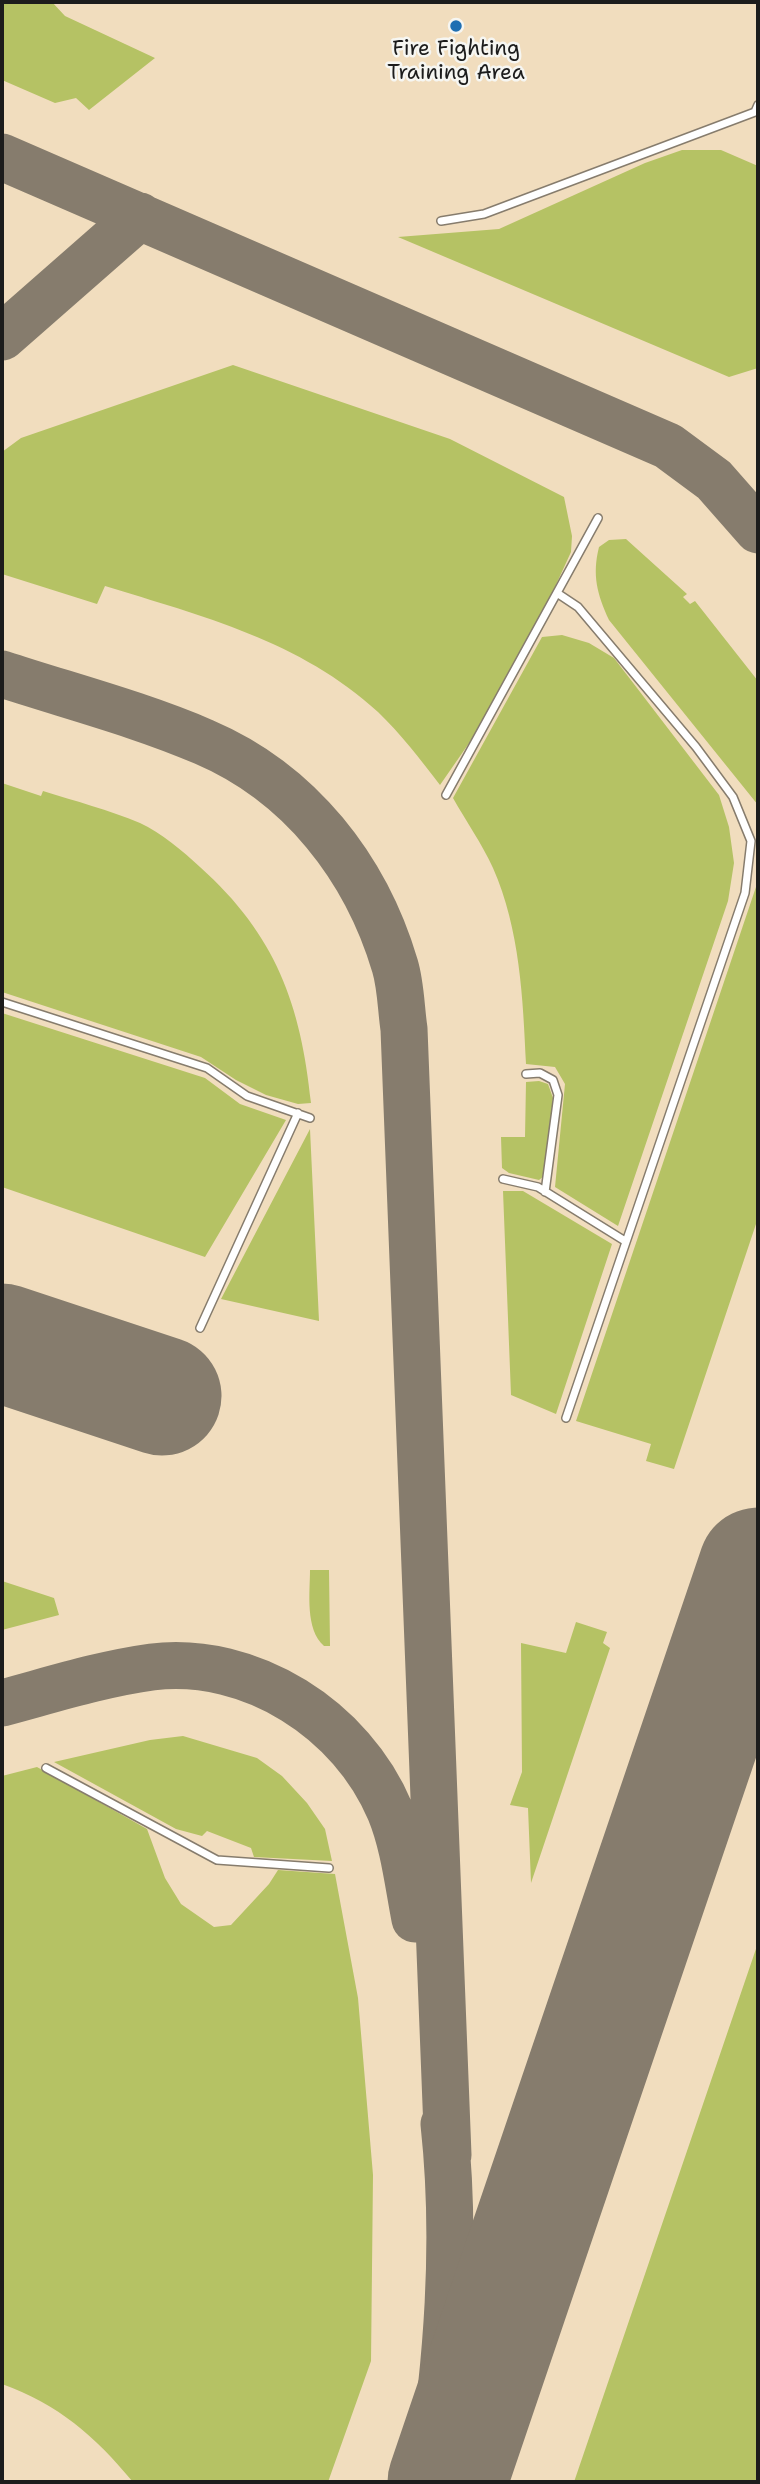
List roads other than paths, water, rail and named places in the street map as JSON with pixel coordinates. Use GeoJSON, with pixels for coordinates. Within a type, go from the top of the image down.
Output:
{"type":"FeatureCollection","features":[{"type":"Feature","properties":{"kind":"lane"},"geometry":{"type":"LineString","coordinates":[[440,221],[484,214],[757,110]]}},
{"type":"Feature","properties":{"kind":"lane"},"geometry":{"type":"LineString","coordinates":[[446,795],[598,518]]}},
{"type":"Feature","properties":{"kind":"lane"},"geometry":{"type":"LineString","coordinates":[[557,593],[578,607],[696,747],[733,797],[751,841],[745,893],[565,1418]]}},
{"type":"Feature","properties":{"kind":"lane"},"geometry":{"type":"LineString","coordinates":[[2,1002],[207,1068],[247,1096],[310,1118]]}},
{"type":"Feature","properties":{"kind":"lane"},"geometry":{"type":"LineString","coordinates":[[526,1074],[540,1073],[553,1080],[558,1095],[545,1192]]}},
{"type":"Feature","properties":{"kind":"lane"},"geometry":{"type":"LineString","coordinates":[[200,1328],[298,1114]]}},
{"type":"Feature","properties":{"kind":"lane"},"geometry":{"type":"LineString","coordinates":[[503,1179],[538,1187],[625,1241]]}},
{"type":"Feature","properties":{"kind":"lane"},"geometry":{"type":"LineString","coordinates":[[46,1768],[217,1860],[329,1868]]}},
{"type":"Feature","properties":{"kind":"place","name":"Fire Fighting Training Area"},"geometry":{"type":"Point","coordinates":[456,26]}}]}
